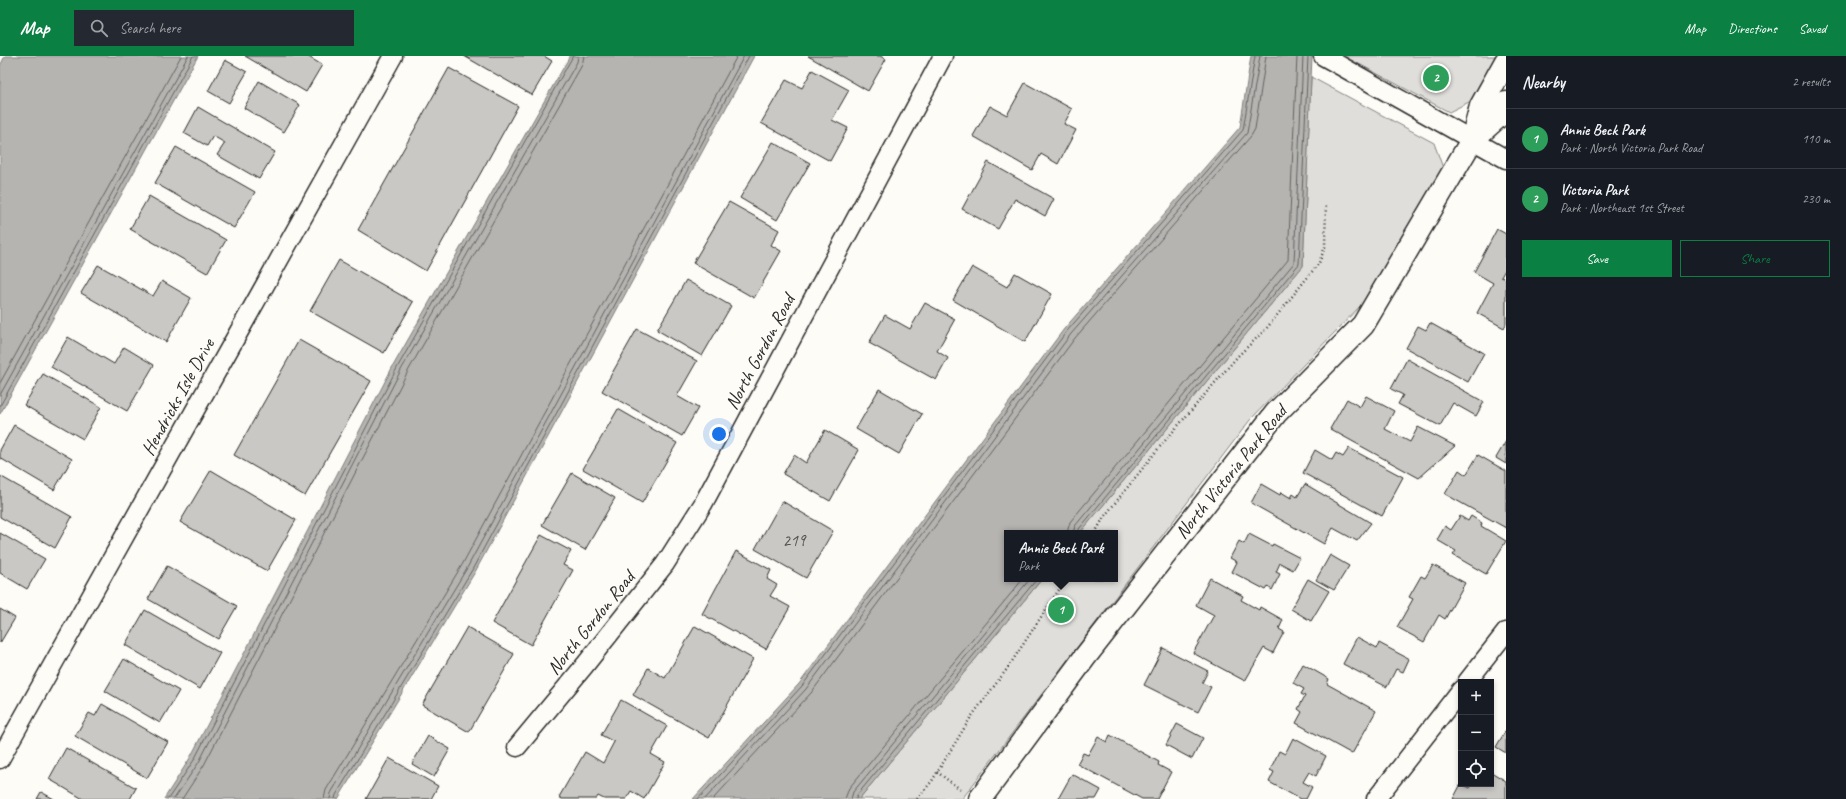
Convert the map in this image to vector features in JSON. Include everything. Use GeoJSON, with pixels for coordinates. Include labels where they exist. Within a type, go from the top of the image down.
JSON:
{"type":"FeatureCollection","features":[{"type":"Feature","properties":{"kind":"street","name":"Hendricks Isle Drive"},"geometry":{"type":"LineString","coordinates":[[0,759],[392,56]]}},
{"type":"Feature","properties":{"kind":"street","name":"North Gordon Road"},"geometry":{"type":"LineString","coordinates":[[517,747],[585,665],[665,564],[703,504],[943,56]]}},
{"type":"Feature","properties":{"kind":"street"},"geometry":{"type":"LineString","coordinates":[[1329,59],[1506,159]]}},
{"type":"Feature","properties":{"kind":"street","name":"North Victoria Park Road"},"geometry":{"type":"LineString","coordinates":[[980,799],[1084,657],[1276,413],[1363,325],[1472,140],[1480,106],[1506,61]]}},
{"type":"Feature","properties":{"kind":"street","name":"North Victoria Park Road"},"geometry":{"type":"LineString","coordinates":[[1472,140],[1499,116],[1506,103]]}},
{"type":"Feature","properties":{"kind":"street"},"geometry":{"type":"LineString","coordinates":[[1469,679],[1506,632]]}},
{"type":"Feature","properties":{"kind":"street"},"geometry":{"type":"LineString","coordinates":[[1376,799],[1458,694]]}},
{"type":"Feature","properties":{"kind":"path"},"geometry":{"type":"LineString","coordinates":[[1097,530],[1104,517],[1158,449],[1234,362],[1266,329],[1319,263],[1325,246],[1326,204]]}},
{"type":"Feature","properties":{"kind":"path"},"geometry":{"type":"LineString","coordinates":[[918,799],[937,772],[971,717],[1007,669],[1064,582]]}},
{"type":"Feature","properties":{"kind":"path"},"geometry":{"type":"LineString","coordinates":[[937,772],[960,789]]}},
{"type":"Feature","properties":{"kind":"shaded area"},"geometry":{"type":"Polygon","coordinates":[[[1344,56],[1499,56],[1473,100],[1449,112],[1344,56]]]}},
{"type":"Feature","properties":{"kind":"shaded area"},"geometry":{"type":"Polygon","coordinates":[[[1311,77],[1434,143],[1443,168],[1366,300],[1250,420],[962,799],[859,799],[1040,582],[1118,582],[1118,530],[1083,530],[1303,266],[1311,77]]]}},
{"type":"Feature","properties":{"kind":"water"},"geometry":{"type":"Polygon","coordinates":[[[5,56],[198,56],[0,414],[0,66],[5,56]]]}},
{"type":"Feature","properties":{"kind":"water"},"geometry":{"type":"Polygon","coordinates":[[[570,56],[754,56],[475,572],[338,799],[164,799],[190,758],[393,366],[570,56]]]}},
{"type":"Feature","properties":{"kind":"water"},"geometry":{"type":"Polygon","coordinates":[[[1251,56],[1312,56],[1303,266],[1083,530],[1004,530],[1004,582],[1040,582],[859,799],[693,799],[799,684],[1064,329],[1240,127],[1251,56]]]}},
{"type":"Feature","properties":{"kind":"building"},"geometry":{"type":"Polygon","coordinates":[[[245,56],[307,56],[322,65],[306,92],[245,56]]]}},
{"type":"Feature","properties":{"kind":"building"},"geometry":{"type":"Polygon","coordinates":[[[464,56],[544,56],[552,61],[532,95],[464,56]]]}},
{"type":"Feature","properties":{"kind":"building"},"geometry":{"type":"Polygon","coordinates":[[[808,56],[880,56],[886,59],[868,91],[808,56]]]}},
{"type":"Feature","properties":{"kind":"building"},"geometry":{"type":"Polygon","coordinates":[[[225,60],[247,72],[229,103],[208,91],[225,60]]]}},
{"type":"Feature","properties":{"kind":"building"},"geometry":{"type":"Polygon","coordinates":[[[449,68],[518,106],[426,271],[358,230],[449,68]]]}},
{"type":"Feature","properties":{"kind":"building"},"geometry":{"type":"Polygon","coordinates":[[[812,70],[849,90],[832,120],[848,128],[830,161],[761,123],[786,80],[802,88],[812,70]]]}},
{"type":"Feature","properties":{"kind":"building"},"geometry":{"type":"Polygon","coordinates":[[[259,81],[300,105],[284,132],[244,108],[259,81]]]}},
{"type":"Feature","properties":{"kind":"building"},"geometry":{"type":"Polygon","coordinates":[[[1025,83],[1072,109],[1064,124],[1076,130],[1058,164],[1041,154],[1032,170],[973,136],[990,106],[1007,115],[1025,83]]]}},
{"type":"Feature","properties":{"kind":"building"},"geometry":{"type":"Polygon","coordinates":[[[198,107],[275,152],[259,179],[217,155],[225,143],[213,136],[207,146],[184,133],[198,107]]]}},
{"type":"Feature","properties":{"kind":"building"},"geometry":{"type":"Polygon","coordinates":[[[773,142],[810,163],[777,220],[740,198],[773,142]]]}},
{"type":"Feature","properties":{"kind":"building"},"geometry":{"type":"Polygon","coordinates":[[[176,147],[255,192],[234,228],[155,183],[176,147]]]}},
{"type":"Feature","properties":{"kind":"building"},"geometry":{"type":"Polygon","coordinates":[[[988,162],[1054,199],[1045,216],[1015,199],[998,229],[962,209],[988,162]]]}},
{"type":"Feature","properties":{"kind":"building"},"geometry":{"type":"Polygon","coordinates":[[[149,196],[226,240],[207,273],[130,229],[149,196]]]}},
{"type":"Feature","properties":{"kind":"building"},"geometry":{"type":"Polygon","coordinates":[[[729,202],[779,230],[771,245],[781,251],[754,298],[693,263],[729,202]]]}},
{"type":"Feature","properties":{"kind":"building"},"geometry":{"type":"Polygon","coordinates":[[[1497,229],[1506,234],[1506,268],[1501,277],[1506,279],[1506,324],[1504,328],[1477,313],[1493,283],[1474,272],[1497,229]]]}},
{"type":"Feature","properties":{"kind":"building"},"geometry":{"type":"Polygon","coordinates":[[[339,260],[413,302],[384,353],[310,311],[339,260]]]}},
{"type":"Feature","properties":{"kind":"building"},"geometry":{"type":"Polygon","coordinates":[[[98,265],[153,296],[162,281],[191,298],[166,342],[81,293],[98,265]]]}},
{"type":"Feature","properties":{"kind":"building"},"geometry":{"type":"Polygon","coordinates":[[[972,267],[1007,287],[1015,273],[1052,294],[1025,342],[953,300],[972,267]]]}},
{"type":"Feature","properties":{"kind":"building"},"geometry":{"type":"Polygon","coordinates":[[[686,280],[731,306],[702,356],[657,330],[686,280]]]}},
{"type":"Feature","properties":{"kind":"building"},"geometry":{"type":"Polygon","coordinates":[[[925,303],[955,319],[937,351],[948,358],[936,380],[869,343],[885,315],[910,329],[925,303]]]}},
{"type":"Feature","properties":{"kind":"building"},"geometry":{"type":"Polygon","coordinates":[[[1430,323],[1484,353],[1468,382],[1406,348],[1418,326],[1426,330],[1430,323]]]}},
{"type":"Feature","properties":{"kind":"building"},"geometry":{"type":"Polygon","coordinates":[[[637,329],[697,361],[677,396],[698,408],[682,436],[602,391],[637,329]]]}},
{"type":"Feature","properties":{"kind":"building"},"geometry":{"type":"Polygon","coordinates":[[[68,337],[114,364],[124,347],[154,365],[127,411],[51,367],[68,337]]]}},
{"type":"Feature","properties":{"kind":"building"},"geometry":{"type":"Polygon","coordinates":[[[299,340],[371,381],[305,496],[234,455],[299,340]]]}},
{"type":"Feature","properties":{"kind":"building"},"geometry":{"type":"Polygon","coordinates":[[[1407,359],[1484,402],[1476,416],[1453,403],[1440,426],[1398,404],[1403,395],[1391,389],[1407,359]]]}},
{"type":"Feature","properties":{"kind":"building"},"geometry":{"type":"Polygon","coordinates":[[[43,374],[101,407],[83,439],[24,405],[43,374]]]}},
{"type":"Feature","properties":{"kind":"building"},"geometry":{"type":"Polygon","coordinates":[[[879,389],[922,414],[899,454],[856,429],[879,389]]]}},
{"type":"Feature","properties":{"kind":"building"},"geometry":{"type":"Polygon","coordinates":[[[1366,396],[1394,411],[1385,429],[1410,442],[1418,427],[1455,446],[1419,478],[1330,429],[1347,399],[1360,407],[1366,396]]]}},
{"type":"Feature","properties":{"kind":"building"},"geometry":{"type":"Polygon","coordinates":[[[618,409],[677,443],[642,503],[583,469],[618,409]]]}},
{"type":"Feature","properties":{"kind":"building"},"geometry":{"type":"Polygon","coordinates":[[[14,425],[72,459],[54,490],[0,458],[0,450],[14,425]]]}},
{"type":"Feature","properties":{"kind":"building"},"geometry":{"type":"Polygon","coordinates":[[[825,430],[859,450],[830,501],[783,474],[794,455],[806,463],[825,430]]]}},
{"type":"Feature","properties":{"kind":"building"},"geometry":{"type":"Polygon","coordinates":[[[1506,441],[1506,464],[1496,458],[1506,441]]]}},
{"type":"Feature","properties":{"kind":"building"},"geometry":{"type":"Polygon","coordinates":[[[1349,448],[1403,477],[1382,516],[1303,473],[1315,450],[1332,460],[1336,453],[1343,457],[1349,448]]]}},
{"type":"Feature","properties":{"kind":"building"},"geometry":{"type":"Polygon","coordinates":[[[1478,455],[1506,471],[1506,528],[1445,494],[1459,470],[1466,475],[1478,455]]]}},
{"type":"Feature","properties":{"kind":"building"},"geometry":{"type":"Polygon","coordinates":[[[211,470],[296,520],[267,571],[180,522],[211,470]]]}},
{"type":"Feature","properties":{"kind":"building"},"geometry":{"type":"Polygon","coordinates":[[[572,473],[615,498],[585,550],[542,525],[572,473]]]}},
{"type":"Feature","properties":{"kind":"building"},"geometry":{"type":"Polygon","coordinates":[[[0,476],[72,517],[55,548],[0,517],[0,476]]]}},
{"type":"Feature","properties":{"kind":"building"},"geometry":{"type":"Polygon","coordinates":[[[1261,484],[1280,495],[1281,492],[1291,498],[1293,494],[1297,497],[1305,484],[1371,523],[1357,541],[1333,528],[1324,544],[1251,503],[1261,484]]]}},
{"type":"Feature","properties":{"kind":"building"},"geometry":{"type":"Polygon","coordinates":[[[782,501],[833,531],[806,578],[755,549],[782,501]]]}},
{"type":"Feature","properties":{"kind":"building"},"geometry":{"type":"Polygon","coordinates":[[[1460,516],[1468,521],[1471,516],[1482,523],[1481,526],[1506,541],[1486,574],[1453,555],[1456,551],[1437,540],[1445,526],[1451,530],[1460,516]]]}},
{"type":"Feature","properties":{"kind":"building"},"geometry":{"type":"Polygon","coordinates":[[[0,533],[45,559],[27,589],[0,573],[0,533]]]}},
{"type":"Feature","properties":{"kind":"building"},"geometry":{"type":"Polygon","coordinates":[[[1249,534],[1300,558],[1293,570],[1280,563],[1276,572],[1280,574],[1272,590],[1268,587],[1266,590],[1232,572],[1237,562],[1230,558],[1239,541],[1244,544],[1249,534]]]}},
{"type":"Feature","properties":{"kind":"building"},"geometry":{"type":"Polygon","coordinates":[[[541,535],[571,551],[563,565],[573,570],[531,645],[492,623],[541,535]]]}},
{"type":"Feature","properties":{"kind":"building"},"geometry":{"type":"Polygon","coordinates":[[[736,551],[771,570],[767,579],[777,585],[770,596],[790,607],[766,649],[702,614],[736,551]]]}},
{"type":"Feature","properties":{"kind":"building"},"geometry":{"type":"Polygon","coordinates":[[[1330,555],[1349,566],[1334,590],[1316,580],[1330,555]]]}},
{"type":"Feature","properties":{"kind":"building"},"geometry":{"type":"Polygon","coordinates":[[[1433,565],[1465,583],[1445,619],[1439,615],[1424,642],[1397,627],[1413,599],[1409,597],[1421,576],[1425,578],[1433,565]]]}},
{"type":"Feature","properties":{"kind":"building"},"geometry":{"type":"Polygon","coordinates":[[[167,566],[237,606],[218,639],[148,599],[167,566]]]}},
{"type":"Feature","properties":{"kind":"building"},"geometry":{"type":"Polygon","coordinates":[[[1210,578],[1243,596],[1241,600],[1259,610],[1260,607],[1283,620],[1279,629],[1284,632],[1273,653],[1264,648],[1245,681],[1193,653],[1214,615],[1196,605],[1210,578]]]}},
{"type":"Feature","properties":{"kind":"building"},"geometry":{"type":"Polygon","coordinates":[[[1308,579],[1329,591],[1311,621],[1291,609],[1308,579]]]}},
{"type":"Feature","properties":{"kind":"building"},"geometry":{"type":"Polygon","coordinates":[[[0,609],[15,618],[0,643],[0,609]]]}},
{"type":"Feature","properties":{"kind":"building"},"geometry":{"type":"Polygon","coordinates":[[[145,610],[220,653],[200,689],[125,645],[145,610]]]}},
{"type":"Feature","properties":{"kind":"building"},"geometry":{"type":"Polygon","coordinates":[[[695,626],[753,659],[709,738],[633,695],[648,668],[665,678],[695,626]]]}},
{"type":"Feature","properties":{"kind":"building"},"geometry":{"type":"Polygon","coordinates":[[[467,627],[514,654],[469,732],[422,705],[467,627]]]}},
{"type":"Feature","properties":{"kind":"building"},"geometry":{"type":"Polygon","coordinates":[[[1357,637],[1377,648],[1379,643],[1409,659],[1403,672],[1396,669],[1387,687],[1343,664],[1357,637]]]}},
{"type":"Feature","properties":{"kind":"building"},"geometry":{"type":"Polygon","coordinates":[[[1163,648],[1208,671],[1202,683],[1211,687],[1198,712],[1144,685],[1163,648]]]}},
{"type":"Feature","properties":{"kind":"building"},"geometry":{"type":"Polygon","coordinates":[[[124,659],[179,691],[160,723],[105,691],[124,659]]]}},
{"type":"Feature","properties":{"kind":"building"},"geometry":{"type":"Polygon","coordinates":[[[1303,664],[1329,679],[1327,684],[1376,711],[1352,754],[1296,723],[1302,712],[1298,709],[1305,696],[1301,694],[1304,689],[1293,683],[1303,664]]]}},
{"type":"Feature","properties":{"kind":"building"},"geometry":{"type":"Polygon","coordinates":[[[621,700],[667,726],[651,754],[665,762],[644,799],[631,791],[626,799],[604,799],[598,796],[596,799],[562,799],[559,797],[585,752],[603,763],[614,742],[601,735],[621,700]]]}},
{"type":"Feature","properties":{"kind":"building"},"geometry":{"type":"Polygon","coordinates":[[[102,704],[168,742],[147,778],[75,736],[89,713],[95,716],[102,704]]]}},
{"type":"Feature","properties":{"kind":"building"},"geometry":{"type":"Polygon","coordinates":[[[1177,724],[1203,738],[1192,759],[1166,745],[1177,724]]]}},
{"type":"Feature","properties":{"kind":"building"},"geometry":{"type":"Polygon","coordinates":[[[1506,730],[1506,753],[1496,747],[1506,730]]]}},
{"type":"Feature","properties":{"kind":"building"},"geometry":{"type":"Polygon","coordinates":[[[1110,735],[1159,762],[1158,765],[1171,772],[1157,799],[1142,799],[1077,764],[1083,753],[1088,755],[1098,737],[1107,742],[1110,735]]]}},
{"type":"Feature","properties":{"kind":"building"},"geometry":{"type":"Polygon","coordinates":[[[428,736],[450,749],[434,777],[412,764],[428,736]]]}},
{"type":"Feature","properties":{"kind":"building"},"geometry":{"type":"Polygon","coordinates":[[[1293,738],[1326,756],[1316,776],[1309,772],[1303,782],[1312,787],[1306,799],[1300,799],[1269,782],[1274,772],[1270,770],[1279,751],[1285,754],[1293,738]]]}},
{"type":"Feature","properties":{"kind":"building"},"geometry":{"type":"Polygon","coordinates":[[[66,748],[136,788],[130,799],[83,799],[49,779],[66,748]]]}},
{"type":"Feature","properties":{"kind":"building"},"geometry":{"type":"Polygon","coordinates":[[[389,758],[438,786],[431,799],[366,799],[389,758]]]}},
{"type":"Feature","properties":{"kind":"building"},"geometry":{"type":"Polygon","coordinates":[[[1072,774],[1101,790],[1096,799],[1058,799],[1072,774]]]}},
{"type":"Feature","properties":{"kind":"building"},"geometry":{"type":"Polygon","coordinates":[[[1494,774],[1506,781],[1506,799],[1453,799],[1459,787],[1494,787],[1494,774]]]}},
{"type":"Feature","properties":{"kind":"building"},"geometry":{"type":"Polygon","coordinates":[[[41,792],[54,799],[37,799],[41,792]]]}},
{"type":"Feature","properties":{"kind":"place","name":"Victoria Park"},"geometry":{"type":"Point","coordinates":[1436,78]}},
{"type":"Feature","properties":{"kind":"place","name":"Annie Beck Park"},"geometry":{"type":"Point","coordinates":[1061,610]}}]}
